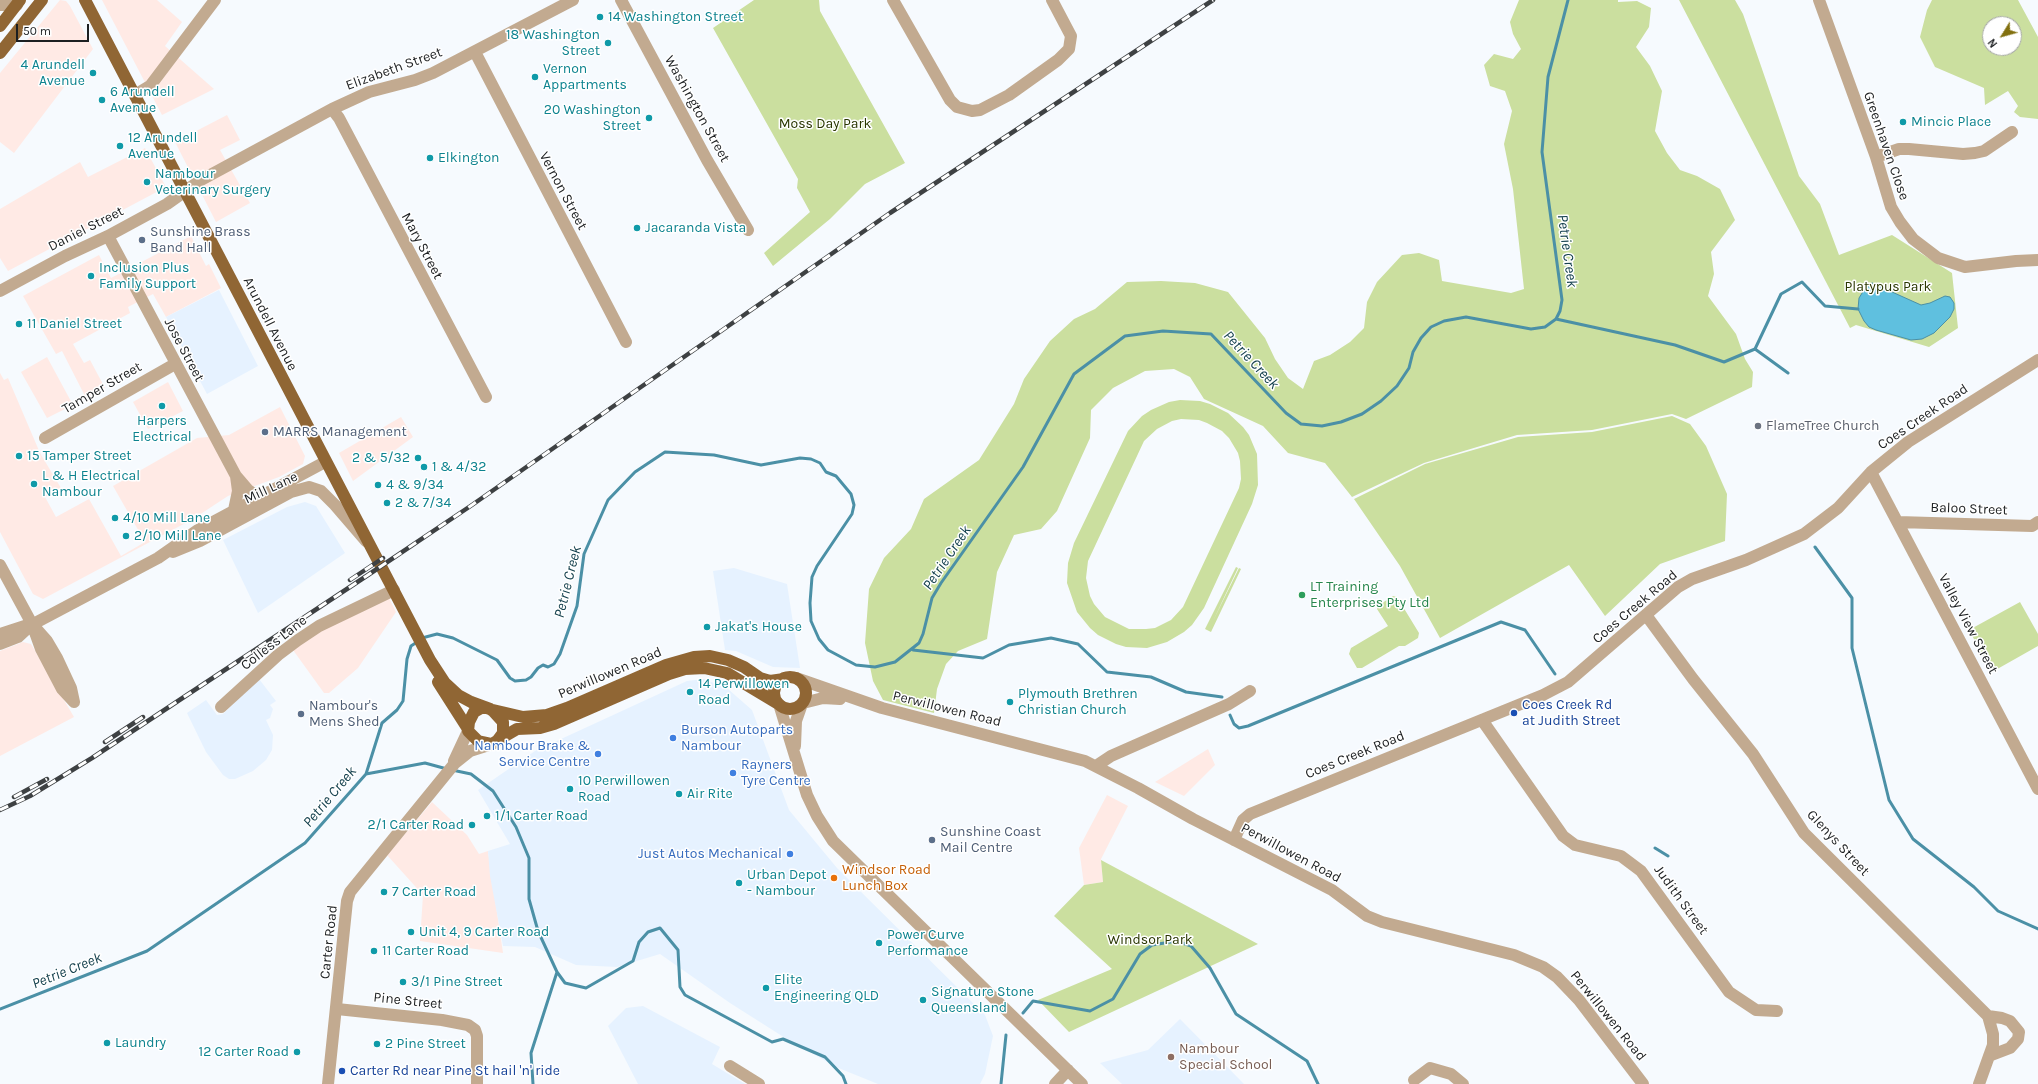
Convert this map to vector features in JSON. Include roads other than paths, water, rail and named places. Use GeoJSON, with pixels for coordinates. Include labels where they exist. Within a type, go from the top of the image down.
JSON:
{"type":"FeatureCollection","features":[{"type":"Feature","properties":{"kind":"main road"},"geometry":{"type":"LineString","coordinates":[[0,53],[42,0]]}},
{"type":"Feature","properties":{"kind":"main road","name":"Arundell Avenue"},"geometry":{"type":"LineString","coordinates":[[85,0],[325,462],[372,547],[433,666],[441,688],[468,730]]}},
{"type":"Feature","properties":{"kind":"main road"},"geometry":{"type":"LineString","coordinates":[[0,26],[19,2]]}},
{"type":"Feature","properties":{"kind":"main road","name":"Perwillowen Road"},"geometry":{"type":"LineString","coordinates":[[488,709],[527,717],[547,715],[567,708],[666,665],[694,657],[718,657],[739,664],[764,679],[773,681],[790,679]]}},
{"type":"Feature","properties":{"kind":"main road","name":"Arundell Avenue"},"geometry":{"type":"LineString","coordinates":[[433,666],[445,683],[458,695],[488,709]]}},
{"type":"Feature","properties":{"kind":"main road","name":"Perwillowen Road"},"geometry":{"type":"LineString","coordinates":[[495,743],[517,729],[540,728],[554,724],[669,674],[684,669],[704,668],[728,673],[778,704]]}},
{"type":"Feature","properties":{"kind":"main road"},"geometry":{"type":"LineString","coordinates":[[790,679],[802,683],[806,689],[806,697],[803,704],[798,708],[790,709],[778,704],[775,697],[776,688],[790,679]]}},
{"type":"Feature","properties":{"kind":"main road"},"geometry":{"type":"LineString","coordinates":[[481,708],[488,709],[498,715],[504,726],[503,733],[495,743],[478,741],[468,730],[469,722],[474,712],[481,708]]}},
{"type":"Feature","properties":{"kind":"street"},"geometry":{"type":"LineString","coordinates":[[135,95],[150,86],[215,0]]}},
{"type":"Feature","properties":{"kind":"street","name":"Elizabeth Street"},"geometry":{"type":"LineString","coordinates":[[184,191],[200,180],[332,109],[369,92],[427,76],[573,0]]}},
{"type":"Feature","properties":{"kind":"street","name":"Washington Street"},"geometry":{"type":"LineString","coordinates":[[621,0],[707,160],[748,230]]}},
{"type":"Feature","properties":{"kind":"street"},"geometry":{"type":"LineString","coordinates":[[893,0],[950,100],[957,107],[972,111],[980,110],[1009,95],[1058,60],[1069,49],[1071,36],[1052,0]]}},
{"type":"Feature","properties":{"kind":"street","name":"Greenhaven Close"},"geometry":{"type":"LineString","coordinates":[[1818,0],[1876,157],[1894,214],[1913,239],[1930,253],[1947,262],[1965,267],[2038,260]]}},
{"type":"Feature","properties":{"kind":"street"},"geometry":{"type":"LineString","coordinates":[[0,5],[19,2]]}},
{"type":"Feature","properties":{"kind":"street","name":"Vernon Street"},"geometry":{"type":"LineString","coordinates":[[475,52],[626,342]]}},
{"type":"Feature","properties":{"kind":"street","name":"Mary Street"},"geometry":{"type":"LineString","coordinates":[[332,109],[339,118],[486,397]]}},
{"type":"Feature","properties":{"kind":"street"},"geometry":{"type":"LineString","coordinates":[[1876,157],[1899,149],[1963,154],[1975,153],[1984,151],[2012,132]]}},
{"type":"Feature","properties":{"kind":"street","name":"Daniel Street"},"geometry":{"type":"LineString","coordinates":[[0,291],[167,204],[184,191]]}},
{"type":"Feature","properties":{"kind":"street","name":"Jose Street"},"geometry":{"type":"LineString","coordinates":[[108,236],[236,476],[248,490],[259,497]]}},
{"type":"Feature","properties":{"kind":"street","name":"Coes Creek Road"},"geometry":{"type":"LineString","coordinates":[[1234,840],[1243,820],[1250,814],[1550,692],[1568,682],[1672,592],[1692,579],[1759,555],[1804,534],[1838,508],[1871,472],[1918,435],[2038,360]]}},
{"type":"Feature","properties":{"kind":"street","name":"Tamper Street"},"geometry":{"type":"LineString","coordinates":[[45,438],[175,364]]}},
{"type":"Feature","properties":{"kind":"street","name":"Mill Lane"},"geometry":{"type":"LineString","coordinates":[[0,634],[32,624],[166,553],[183,540],[234,510],[325,462]]}},
{"type":"Feature","properties":{"kind":"street","name":"Valley View Street"},"geometry":{"type":"LineString","coordinates":[[1871,472],[2038,789]]}},
{"type":"Feature","properties":{"kind":"street","name":"Jose Street"},"geometry":{"type":"LineString","coordinates":[[234,510],[238,490],[236,476]]}},
{"type":"Feature","properties":{"kind":"street","name":"Mill Lane"},"geometry":{"type":"LineString","coordinates":[[166,553],[192,545],[291,492],[309,487],[321,491],[335,505],[359,535],[372,547]]}},
{"type":"Feature","properties":{"kind":"street","name":"Baloo Street"},"geometry":{"type":"LineString","coordinates":[[1898,522],[2032,526],[2038,522]]}},
{"type":"Feature","properties":{"kind":"street"},"geometry":{"type":"LineString","coordinates":[[0,565],[32,624],[47,641],[57,658],[71,688],[76,706]]}},
{"type":"Feature","properties":{"kind":"street","name":"Colless Lane"},"geometry":{"type":"LineString","coordinates":[[221,707],[298,640],[319,626],[394,590]]}},
{"type":"Feature","properties":{"kind":"street","name":"Glenys Street"},"geometry":{"type":"LineString","coordinates":[[1646,615],[1692,679],[1752,754],[1804,833],[1988,1016]]}},
{"type":"Feature","properties":{"kind":"street","name":"Mill Lane"},"geometry":{"type":"LineString","coordinates":[[0,644],[18,637],[32,624]]}},
{"type":"Feature","properties":{"kind":"street","name":"Perwillowen Road"},"geometry":{"type":"LineString","coordinates":[[790,679],[882,708]]}},
{"type":"Feature","properties":{"kind":"street"},"geometry":{"type":"LineString","coordinates":[[1096,766],[1111,756],[1229,704],[1250,691]]}},
{"type":"Feature","properties":{"kind":"street","name":"Perwillowen Road"},"geometry":{"type":"LineString","coordinates":[[803,704],[828,697],[882,708],[1066,754],[1096,766],[1234,840],[1332,890],[1367,916],[1382,922],[1514,955],[1543,967],[1557,977],[1579,1000],[1642,1084]]}},
{"type":"Feature","properties":{"kind":"street"},"geometry":{"type":"LineString","coordinates":[[778,704],[784,717],[800,778],[816,816],[834,841],[1082,1084]]}},
{"type":"Feature","properties":{"kind":"street"},"geometry":{"type":"LineString","coordinates":[[795,761],[796,726],[803,704]]}},
{"type":"Feature","properties":{"kind":"street","name":"Judith Street"},"geometry":{"type":"LineString","coordinates":[[1482,720],[1563,836],[1575,845],[1621,856],[1642,871],[1729,992],[1756,1010],[1777,1011]]}},
{"type":"Feature","properties":{"kind":"street","name":"Carter Road"},"geometry":{"type":"LineString","coordinates":[[328,1084],[347,902],[350,892],[455,761],[468,730]]}},
{"type":"Feature","properties":{"kind":"street","name":"Carter Road"},"geometry":{"type":"LineString","coordinates":[[455,761],[470,751],[495,743]]}},
{"type":"Feature","properties":{"kind":"street","name":"Pine Street"},"geometry":{"type":"LineString","coordinates":[[337,1009],[459,1022],[468,1025],[475,1030],[477,1036],[477,1084]]}},
{"type":"Feature","properties":{"kind":"street"},"geometry":{"type":"LineString","coordinates":[[1979,1084],[1993,1045],[1993,1034],[1988,1016],[2010,1021],[2019,1032],[2018,1039],[2010,1048],[1990,1056]]}},
{"type":"Feature","properties":{"kind":"street"},"geometry":{"type":"LineString","coordinates":[[730,1066],[759,1084]]}},
{"type":"Feature","properties":{"kind":"street"},"geometry":{"type":"LineString","coordinates":[[1414,1080],[1430,1068],[1451,1074],[1463,1084]]}},
{"type":"Feature","properties":{"kind":"street"},"geometry":{"type":"LineString","coordinates":[[1055,1084],[1068,1070]]}},
{"type":"Feature","properties":{"kind":"water"},"geometry":{"type":"Polygon","coordinates":[[[1872,283],[1921,305],[1930,303],[1945,296],[1950,297],[1954,303],[1954,309],[1950,317],[1934,333],[1922,339],[1911,340],[1876,330],[1869,327],[1858,309],[1859,298],[1864,290],[1872,283]]]}},
{"type":"Feature","properties":{"kind":"waterway","name":"Petrie Creek"},"geometry":{"type":"LineString","coordinates":[[422,638],[437,634],[453,638],[497,660],[510,678],[515,681],[526,680],[543,665],[548,667],[554,664],[560,654],[577,606],[584,554],[608,500],[635,472],[665,452],[714,455],[761,465],[800,458],[811,459],[820,463],[826,472],[836,476],[851,494],[854,505],[852,514],[817,566],[812,577],[810,603],[811,621],[819,639],[828,650],[856,665],[875,667],[895,662],[919,643],[923,634],[932,598],[1023,467],[1074,374],[1125,336],[1163,331],[1211,334],[1286,413],[1301,424],[1322,426],[1341,422],[1362,414],[1381,401],[1397,386],[1409,368],[1413,352],[1421,338],[1431,327],[1444,321],[1466,317],[1531,329],[1545,327],[1556,319],[1560,311],[1562,300],[1542,152],[1548,77],[1568,0]]}},
{"type":"Feature","properties":{"kind":"waterway"},"geometry":{"type":"LineString","coordinates":[[1556,319],[1675,345],[1724,362],[1755,349],[1781,294],[1802,282],[1825,306],[1858,309]]}},
{"type":"Feature","properties":{"kind":"waterway"},"geometry":{"type":"LineString","coordinates":[[1755,349],[1788,373]]}},
{"type":"Feature","properties":{"kind":"waterway"},"geometry":{"type":"LineString","coordinates":[[1815,547],[1852,598],[1852,648],[1889,800],[1913,839],[1974,887],[1998,911],[2038,929]]}},
{"type":"Feature","properties":{"kind":"waterway"},"geometry":{"type":"LineString","coordinates":[[1230,715],[1234,724],[1239,728],[1248,726],[1501,622],[1525,630],[1555,674]]}},
{"type":"Feature","properties":{"kind":"waterway"},"geometry":{"type":"LineString","coordinates":[[913,650],[983,658],[1009,645],[1051,638],[1078,644],[1107,672],[1151,677],[1186,692],[1222,697]]}},
{"type":"Feature","properties":{"kind":"waterway","name":"Petrie Creek"},"geometry":{"type":"LineString","coordinates":[[0,1009],[147,951],[305,843],[366,774],[382,723],[397,710],[403,701],[407,659],[411,646],[417,642]]}},
{"type":"Feature","properties":{"kind":"waterway"},"geometry":{"type":"LineString","coordinates":[[1568,703],[1570,707]]}},
{"type":"Feature","properties":{"kind":"waterway"},"geometry":{"type":"LineString","coordinates":[[366,774],[425,763],[447,769]]}},
{"type":"Feature","properties":{"kind":"waterway"},"geometry":{"type":"LineString","coordinates":[[452,770],[471,774],[493,791],[516,827],[529,858],[529,899],[538,931],[557,972],[531,1053],[533,1084]]}},
{"type":"Feature","properties":{"kind":"waterway"},"geometry":{"type":"LineString","coordinates":[[1655,848],[1668,856]]}},
{"type":"Feature","properties":{"kind":"waterway"},"geometry":{"type":"LineString","coordinates":[[557,972],[565,983],[586,988],[633,961],[639,942],[648,932],[660,928],[678,950],[680,987],[685,995],[772,1042],[783,1039],[825,1057],[843,1076],[846,1084]]}},
{"type":"Feature","properties":{"kind":"waterway"},"geometry":{"type":"LineString","coordinates":[[1023,1013],[1033,1001],[1090,1011],[1113,999],[1140,954],[1152,945],[1177,941],[1191,946],[1210,968],[1236,1014],[1307,1061],[1318,1084]]}},
{"type":"Feature","properties":{"kind":"waterway"},"geometry":{"type":"LineString","coordinates":[[1001,1084],[1006,1035]]}},
{"type":"Feature","properties":{"kind":"railway"},"geometry":{"type":"LineString","coordinates":[[0,810],[30,796],[92,758],[368,575],[472,505],[890,213],[1213,0]]}},
{"type":"Feature","properties":{"kind":"railway"},"geometry":{"type":"LineString","coordinates":[[350,580],[383,558]]}},
{"type":"Feature","properties":{"kind":"railway"},"geometry":{"type":"LineString","coordinates":[[105,742],[143,717]]}},
{"type":"Feature","properties":{"kind":"railway"},"geometry":{"type":"LineString","coordinates":[[14,797],[47,779]]}},
{"type":"Feature","properties":{"kind":"place","name":"14 Washington Street"},"geometry":{"type":"Point","coordinates":[600,17]}},
{"type":"Feature","properties":{"kind":"place","name":"18 Washington Street"},"geometry":{"type":"Point","coordinates":[608,43]}},
{"type":"Feature","properties":{"kind":"place","name":"4 Arundell Avenue"},"geometry":{"type":"Point","coordinates":[93,73]}},
{"type":"Feature","properties":{"kind":"place","name":"Vernon Appartments"},"geometry":{"type":"Point","coordinates":[535,77]}},
{"type":"Feature","properties":{"kind":"place","name":"6 Arundell Avenue"},"geometry":{"type":"Point","coordinates":[102,100]}},
{"type":"Feature","properties":{"kind":"place","name":"20 Washington Street"},"geometry":{"type":"Point","coordinates":[649,118]}},
{"type":"Feature","properties":{"kind":"place","name":"Mincic Place"},"geometry":{"type":"Point","coordinates":[1903,122]}},
{"type":"Feature","properties":{"kind":"place","name":"12 Arundell Avenue"},"geometry":{"type":"Point","coordinates":[120,146]}},
{"type":"Feature","properties":{"kind":"place","name":"Elkington"},"geometry":{"type":"Point","coordinates":[430,158]}},
{"type":"Feature","properties":{"kind":"place","name":"Nambour Veterinary Surgery"},"geometry":{"type":"Point","coordinates":[147,182]}},
{"type":"Feature","properties":{"kind":"place","name":"Jacaranda Vista"},"geometry":{"type":"Point","coordinates":[637,228]}},
{"type":"Feature","properties":{"kind":"place","name":"Sunshine Brass Band Hall"},"geometry":{"type":"Point","coordinates":[142,240]}},
{"type":"Feature","properties":{"kind":"place","name":"Inclusion Plus Family Support"},"geometry":{"type":"Point","coordinates":[91,276]}},
{"type":"Feature","properties":{"kind":"place","name":"11 Daniel Street"},"geometry":{"type":"Point","coordinates":[19,324]}},
{"type":"Feature","properties":{"kind":"place","name":"Harpers Electrical"},"geometry":{"type":"Point","coordinates":[162,406]}},
{"type":"Feature","properties":{"kind":"place","name":"FlameTree Church"},"geometry":{"type":"Point","coordinates":[1758,426]}},
{"type":"Feature","properties":{"kind":"place","name":"MARRS Management"},"geometry":{"type":"Point","coordinates":[265,432]}},
{"type":"Feature","properties":{"kind":"place","name":"15 Tamper Street"},"geometry":{"type":"Point","coordinates":[19,456]}},
{"type":"Feature","properties":{"kind":"place","name":"2 & 5/32"},"geometry":{"type":"Point","coordinates":[418,458]}},
{"type":"Feature","properties":{"kind":"place","name":"1 & 4/32"},"geometry":{"type":"Point","coordinates":[424,467]}},
{"type":"Feature","properties":{"kind":"place","name":"L & H Electrical Nambour"},"geometry":{"type":"Point","coordinates":[34,484]}},
{"type":"Feature","properties":{"kind":"place","name":"4 & 9/34"},"geometry":{"type":"Point","coordinates":[378,485]}},
{"type":"Feature","properties":{"kind":"place","name":"2 & 7/34"},"geometry":{"type":"Point","coordinates":[387,503]}},
{"type":"Feature","properties":{"kind":"place","name":"4/10 Mill Lane"},"geometry":{"type":"Point","coordinates":[115,518]}},
{"type":"Feature","properties":{"kind":"place","name":"2/10 Mill Lane"},"geometry":{"type":"Point","coordinates":[126,536]}},
{"type":"Feature","properties":{"kind":"place","name":"LT Training Enterprises Pty Ltd"},"geometry":{"type":"Point","coordinates":[1302,595]}},
{"type":"Feature","properties":{"kind":"place","name":"Jakat's House"},"geometry":{"type":"Point","coordinates":[707,627]}},
{"type":"Feature","properties":{"kind":"place","name":"14 Perwillowen Road"},"geometry":{"type":"Point","coordinates":[690,692]}},
{"type":"Feature","properties":{"kind":"place","name":"Plymouth Brethren Christian Church"},"geometry":{"type":"Point","coordinates":[1010,702]}},
{"type":"Feature","properties":{"kind":"place","name":"Coes Creek Rd at Judith Street"},"geometry":{"type":"Point","coordinates":[1514,713]}},
{"type":"Feature","properties":{"kind":"place","name":"Nambour's Mens Shed"},"geometry":{"type":"Point","coordinates":[301,714]}},
{"type":"Feature","properties":{"kind":"place","name":"Burson Autoparts Nambour"},"geometry":{"type":"Point","coordinates":[673,738]}},
{"type":"Feature","properties":{"kind":"place","name":"Nambour Brake & Service Centre"},"geometry":{"type":"Point","coordinates":[598,754]}},
{"type":"Feature","properties":{"kind":"place","name":"Rayners Tyre Centre"},"geometry":{"type":"Point","coordinates":[733,773]}},
{"type":"Feature","properties":{"kind":"place","name":"10 Perwillowen Road"},"geometry":{"type":"Point","coordinates":[570,789]}},
{"type":"Feature","properties":{"kind":"place","name":"Air Rite"},"geometry":{"type":"Point","coordinates":[679,794]}},
{"type":"Feature","properties":{"kind":"place","name":"1/1 Carter Road"},"geometry":{"type":"Point","coordinates":[487,816]}},
{"type":"Feature","properties":{"kind":"place","name":"2/1 Carter Road"},"geometry":{"type":"Point","coordinates":[472,825]}},
{"type":"Feature","properties":{"kind":"place","name":"Sunshine Coast Mail Centre"},"geometry":{"type":"Point","coordinates":[932,840]}},
{"type":"Feature","properties":{"kind":"place","name":"Just Autos Mechanical"},"geometry":{"type":"Point","coordinates":[790,854]}},
{"type":"Feature","properties":{"kind":"place","name":"Windsor Road Lunch Box"},"geometry":{"type":"Point","coordinates":[834,878]}},
{"type":"Feature","properties":{"kind":"place","name":"Urban Depot - Nambour"},"geometry":{"type":"Point","coordinates":[739,883]}},
{"type":"Feature","properties":{"kind":"place","name":"7 Carter Road"},"geometry":{"type":"Point","coordinates":[384,892]}},
{"type":"Feature","properties":{"kind":"place","name":"Unit 4, 9 Carter Road"},"geometry":{"type":"Point","coordinates":[411,932]}},
{"type":"Feature","properties":{"kind":"place","name":"Power Curve Performance"},"geometry":{"type":"Point","coordinates":[879,943]}},
{"type":"Feature","properties":{"kind":"place","name":"11 Carter Road"},"geometry":{"type":"Point","coordinates":[374,951]}},
{"type":"Feature","properties":{"kind":"place","name":"3/1 Pine Street"},"geometry":{"type":"Point","coordinates":[403,982]}},
{"type":"Feature","properties":{"kind":"place","name":"Elite Engineering QLD"},"geometry":{"type":"Point","coordinates":[766,988]}},
{"type":"Feature","properties":{"kind":"place","name":"Signature Stone Queensland"},"geometry":{"type":"Point","coordinates":[923,1000]}},
{"type":"Feature","properties":{"kind":"place","name":"Laundry"},"geometry":{"type":"Point","coordinates":[107,1043]}},
{"type":"Feature","properties":{"kind":"place","name":"2 Pine Street"},"geometry":{"type":"Point","coordinates":[377,1044]}},
{"type":"Feature","properties":{"kind":"place","name":"12 Carter Road"},"geometry":{"type":"Point","coordinates":[297,1052]}},
{"type":"Feature","properties":{"kind":"place","name":"Nambour Special School"},"geometry":{"type":"Point","coordinates":[1171,1057]}},
{"type":"Feature","properties":{"kind":"place","name":"Carter Rd near Pine St hail 'n' ride"},"geometry":{"type":"Point","coordinates":[342,1071]}},
{"type":"Feature","properties":{"kind":"park label","name":"Moss Day Park"},"geometry":{"type":"Point","coordinates":[825,124]}},
{"type":"Feature","properties":{"kind":"park label","name":"Platypus Park"},"geometry":{"type":"Point","coordinates":[1888,287]}},
{"type":"Feature","properties":{"kind":"park label","name":"Windsor Park"},"geometry":{"type":"Point","coordinates":[1150,940]}}]}
